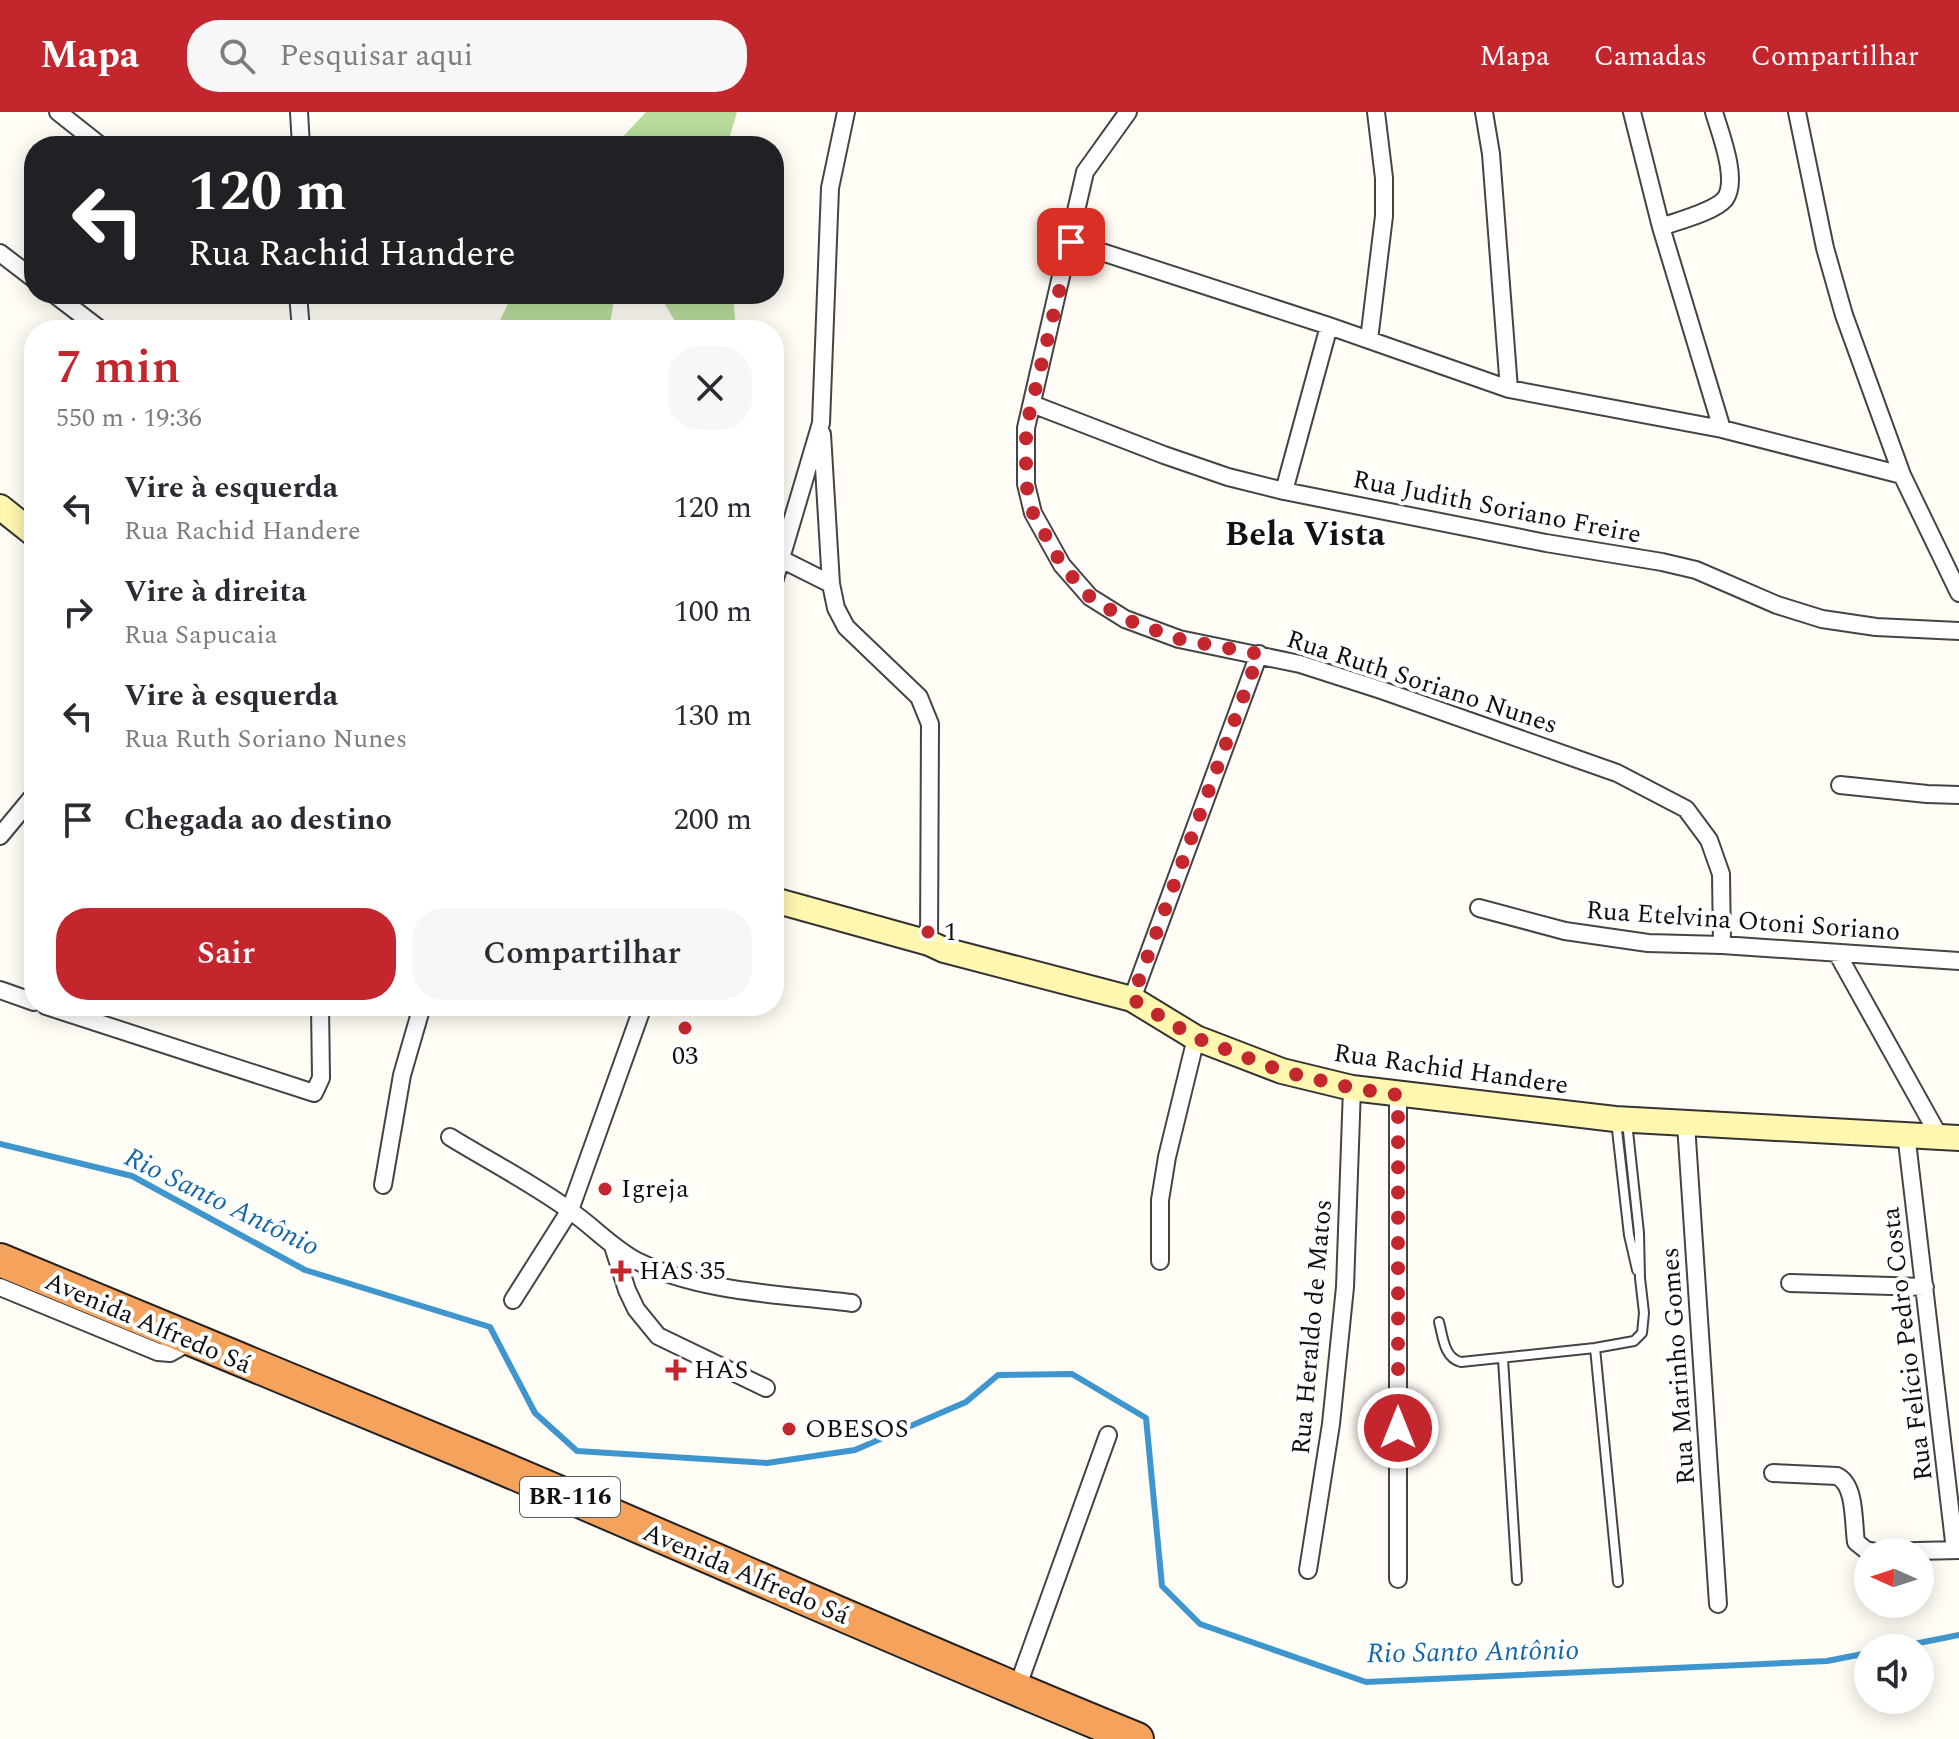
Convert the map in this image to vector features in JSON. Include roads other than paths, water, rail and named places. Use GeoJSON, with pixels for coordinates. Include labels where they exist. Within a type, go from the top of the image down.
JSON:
{"type":"FeatureCollection","features":[{"type":"Feature","properties":{"kind":"highway","name":"Avenida Alfredo Sá"},"geometry":{"type":"LineString","coordinates":[[0,1260],[474,1456],[1016,1691],[1137,1739]]}},
{"type":"Feature","properties":{"kind":"street"},"geometry":{"type":"LineString","coordinates":[[58,112],[88,136]]}},
{"type":"Feature","properties":{"kind":"street"},"geometry":{"type":"LineString","coordinates":[[846,112],[830,188],[821,423],[831,584],[836,608],[846,627],[919,697],[930,724],[929,943]]}},
{"type":"Feature","properties":{"kind":"street","name":"Rua Ruth Soriano Nunes"},"geometry":{"type":"LineString","coordinates":[[1128,112],[1085,172],[1032,404],[1024,458],[1033,513],[1062,565],[1090,597],[1125,619],[1179,639],[1300,664],[1384,691],[1617,773],[1686,809],[1709,840],[1721,874],[1722,945]]}},
{"type":"Feature","properties":{"kind":"street"},"geometry":{"type":"LineString","coordinates":[[1369,340],[1384,216],[1384,178],[1376,112]]}},
{"type":"Feature","properties":{"kind":"street"},"geometry":{"type":"LineString","coordinates":[[1484,112],[1491,154],[1509,389]]}},
{"type":"Feature","properties":{"kind":"street"},"geometry":{"type":"LineString","coordinates":[[1632,112],[1661,227],[1722,429]]}},
{"type":"Feature","properties":{"kind":"street"},"geometry":{"type":"LineString","coordinates":[[1661,227],[1713,207],[1724,199],[1730,186],[1729,167],[1714,112]]}},
{"type":"Feature","properties":{"kind":"street"},"geometry":{"type":"LineString","coordinates":[[1797,112],[1825,248],[1844,315],[1902,475],[1959,593]]}},
{"type":"Feature","properties":{"kind":"street"},"geometry":{"type":"LineString","coordinates":[[295,115],[299,136]]}},
{"type":"Feature","properties":{"kind":"street"},"geometry":{"type":"LineString","coordinates":[[1071,242],[1329,326],[1509,389],[1722,429],[1902,475]]}},
{"type":"Feature","properties":{"kind":"street"},"geometry":{"type":"LineString","coordinates":[[0,253],[24,271]]}},
{"type":"Feature","properties":{"kind":"street"},"geometry":{"type":"LineString","coordinates":[[67,304],[88,320]]}},
{"type":"Feature","properties":{"kind":"street"},"geometry":{"type":"LineString","coordinates":[[1284,491],[1329,326]]}},
{"type":"Feature","properties":{"kind":"street","name":"Rua Judith Soriano Freire"},"geometry":{"type":"LineString","coordinates":[[1032,404],[1164,455],[1228,477],[1284,491],[1696,570],[1777,605],[1822,619],[1876,627],[1959,631]]}},
{"type":"Feature","properties":{"kind":"street"},"geometry":{"type":"LineString","coordinates":[[784,549],[821,423]]}},
{"type":"Feature","properties":{"kind":"street"},"geometry":{"type":"LineString","coordinates":[[0,507],[24,526]]}},
{"type":"Feature","properties":{"kind":"street"},"geometry":{"type":"LineString","coordinates":[[784,560],[831,584]]}},
{"type":"Feature","properties":{"kind":"street"},"geometry":{"type":"LineString","coordinates":[[1132,999],[1259,654]]}},
{"type":"Feature","properties":{"kind":"street"},"geometry":{"type":"LineString","coordinates":[[1840,785],[1959,795]]}},
{"type":"Feature","properties":{"kind":"street"},"geometry":{"type":"LineString","coordinates":[[0,836],[24,807]]}},
{"type":"Feature","properties":{"kind":"street","name":"Rua Rachid Handere"},"geometry":{"type":"LineString","coordinates":[[784,903],[929,943],[944,950],[1132,999],[1196,1038],[1282,1071],[1352,1088],[1621,1120],[1949,1137]]}},
{"type":"Feature","properties":{"kind":"street","name":"Rua Etelvina Otoni Soriano"},"geometry":{"type":"LineString","coordinates":[[1479,908],[1565,931],[1648,943],[1959,961]]}},
{"type":"Feature","properties":{"kind":"street"},"geometry":{"type":"LineString","coordinates":[[1837,953],[1949,1137]]}},
{"type":"Feature","properties":{"kind":"street"},"geometry":{"type":"LineString","coordinates":[[0,990],[24,998]]}},
{"type":"Feature","properties":{"kind":"street"},"geometry":{"type":"LineString","coordinates":[[77,1016],[314,1093],[321,1078],[320,1016]]}},
{"type":"Feature","properties":{"kind":"street"},"geometry":{"type":"LineString","coordinates":[[89,1020],[92,1016]]}},
{"type":"Feature","properties":{"kind":"street"},"geometry":{"type":"LineString","coordinates":[[383,1185],[402,1075],[419,1016]]}},
{"type":"Feature","properties":{"kind":"street"},"geometry":{"type":"LineString","coordinates":[[513,1300],[570,1210],[639,1016]]}},
{"type":"Feature","properties":{"kind":"street"},"geometry":{"type":"LineString","coordinates":[[1160,1261],[1160,1200],[1167,1157],[1196,1038]]}},
{"type":"Feature","properties":{"kind":"street","name":"Rua Heraldo de Matos"},"geometry":{"type":"LineString","coordinates":[[1308,1570],[1331,1424],[1345,1287],[1352,1088]]}},
{"type":"Feature","properties":{"kind":"street"},"geometry":{"type":"LineString","coordinates":[[1398,1095],[1398,1579]]}},
{"type":"Feature","properties":{"kind":"street","name":"Rua Marinho Gomes"},"geometry":{"type":"LineString","coordinates":[[1686,1124],[1718,1604]]}},
{"type":"Feature","properties":{"kind":"street","name":"Rua Felício Pedro Costa"},"geometry":{"type":"LineString","coordinates":[[1906,1133],[1957,1550]]}},
{"type":"Feature","properties":{"kind":"street"},"geometry":{"type":"LineString","coordinates":[[450,1137],[570,1210],[613,1246],[638,1261],[683,1278],[715,1285],[852,1303]]}},
{"type":"Feature","properties":{"kind":"street"},"geometry":{"type":"LineString","coordinates":[[613,1246],[636,1309],[658,1336],[766,1388]]}},
{"type":"Feature","properties":{"kind":"street"},"geometry":{"type":"LineString","coordinates":[[1790,1283],[1925,1287]]}},
{"type":"Feature","properties":{"kind":"street"},"geometry":{"type":"LineString","coordinates":[[0,1287],[158,1352],[170,1353],[191,1341]]}},
{"type":"Feature","properties":{"kind":"street"},"geometry":{"type":"LineString","coordinates":[[1016,1691],[1108,1435]]}},
{"type":"Feature","properties":{"kind":"street"},"geometry":{"type":"LineString","coordinates":[[1773,1473],[1837,1476],[1843,1479],[1849,1487],[1856,1542],[1866,1550],[1957,1550]]}},
{"type":"Feature","properties":{"kind":"lane"},"geometry":{"type":"LineString","coordinates":[[1439,1322],[1447,1352],[1453,1360],[1503,1359],[1595,1348],[1634,1341],[1642,1333],[1644,1313],[1638,1220],[1621,1120]]}},
{"type":"Feature","properties":{"kind":"lane"},"geometry":{"type":"LineString","coordinates":[[1595,1348],[1618,1582]]}},
{"type":"Feature","properties":{"kind":"lane"},"geometry":{"type":"LineString","coordinates":[[1503,1359],[1517,1580]]}},
{"type":"Feature","properties":{"kind":"waterway","name":"Rio Santo Antônio"},"geometry":{"type":"LineString","coordinates":[[0,1144],[132,1176],[305,1270],[490,1327],[535,1413],[577,1451],[767,1463],[855,1450],[966,1402],[998,1375],[1072,1374],[1146,1418],[1162,1586],[1200,1624],[1366,1682],[1827,1661],[1854,1656]]}},
{"type":"Feature","properties":{"kind":"waterway","name":"Rio Santo Antônio"},"geometry":{"type":"LineString","coordinates":[[1934,1640],[1959,1635]]}},
{"type":"Feature","properties":{"kind":"place","name":"1"},"geometry":{"type":"Point","coordinates":[928,932]}},
{"type":"Feature","properties":{"kind":"place","name":"03"},"geometry":{"type":"Point","coordinates":[685,1028]}},
{"type":"Feature","properties":{"kind":"place","name":"Igreja"},"geometry":{"type":"Point","coordinates":[605,1189]}},
{"type":"Feature","properties":{"kind":"place","name":"HAS 35"},"geometry":{"type":"Point","coordinates":[621,1271]}},
{"type":"Feature","properties":{"kind":"place","name":"HAS"},"geometry":{"type":"Point","coordinates":[676,1370]}},
{"type":"Feature","properties":{"kind":"place","name":"OBESOS"},"geometry":{"type":"Point","coordinates":[789,1429]}},
{"type":"Feature","properties":{"kind":"district","name":"Bela Vista"},"geometry":{"type":"Point","coordinates":[1305,535]}}]}
